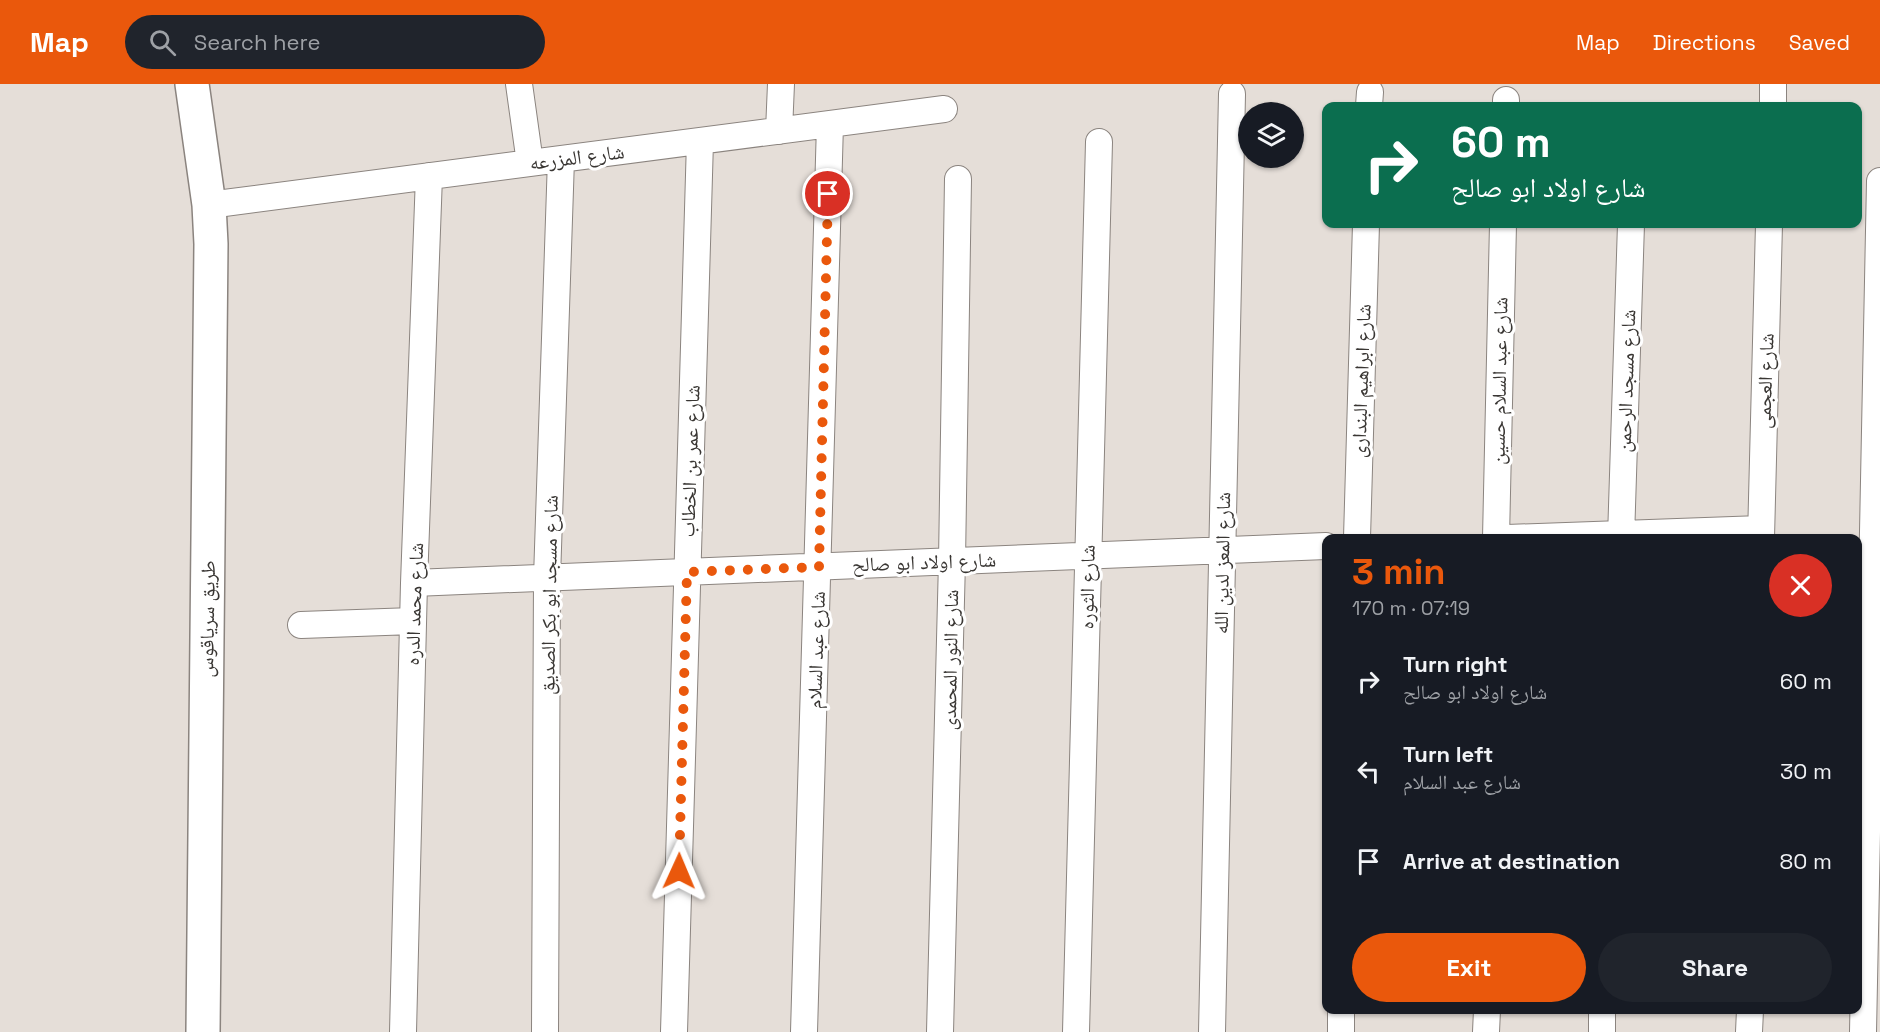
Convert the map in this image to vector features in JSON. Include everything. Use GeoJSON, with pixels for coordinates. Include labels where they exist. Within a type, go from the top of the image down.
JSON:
{"type":"FeatureCollection","features":[{"type":"Feature","properties":{"kind":"street","name":"طريق سرياقوس"},"geometry":{"type":"LineString","coordinates":[[192,84],[209,205],[203,1032]]}},
{"type":"Feature","properties":{"kind":"street"},"geometry":{"type":"LineString","coordinates":[[519,84],[530,163]]}},
{"type":"Feature","properties":{"kind":"street"},"geometry":{"type":"LineString","coordinates":[[780,130],[781,84]]}},
{"type":"Feature","properties":{"kind":"street"},"geometry":{"type":"LineString","coordinates":[[1773,84],[1773,102]]}},
{"type":"Feature","properties":{"kind":"street","name":"شارع المعز لدين الله"},"geometry":{"type":"LineString","coordinates":[[1212,1032],[1232,94]]}},
{"type":"Feature","properties":{"kind":"street","name":"شارع المزرعه"},"geometry":{"type":"LineString","coordinates":[[209,205],[944,109]]}},
{"type":"Feature","properties":{"kind":"street","name":"شارع عبد السلام"},"geometry":{"type":"LineString","coordinates":[[804,1032],[830,124]]}},
{"type":"Feature","properties":{"kind":"street","name":"شارع عمر بن الخطاب"},"geometry":{"type":"LineString","coordinates":[[674,1032],[700,141]]}},
{"type":"Feature","properties":{"kind":"street","name":"شارع الثوره"},"geometry":{"type":"LineString","coordinates":[[1076,1032],[1099,142]]}},
{"type":"Feature","properties":{"kind":"street","name":"شارع مسجد ابو بكر الصديق"},"geometry":{"type":"LineString","coordinates":[[545,1032],[547,578],[561,159]]}},
{"type":"Feature","properties":{"kind":"street","name":"شارع محمد الدره"},"geometry":{"type":"LineString","coordinates":[[403,1032],[414,583],[429,176]]}},
{"type":"Feature","properties":{"kind":"street","name":"شارع النور المحمدى"},"geometry":{"type":"LineString","coordinates":[[940,1032],[952,561],[958,179]]}},
{"type":"Feature","properties":{"kind":"street"},"geometry":{"type":"LineString","coordinates":[[1863,1032],[1880,181]]}},
{"type":"Feature","properties":{"kind":"street","name":"شارع ابراهيم البندارى"},"geometry":{"type":"LineString","coordinates":[[1357,534],[1366,228]]}},
{"type":"Feature","properties":{"kind":"street","name":"شارع عبد السلام حسين"},"geometry":{"type":"LineString","coordinates":[[1496,534],[1503,228]]}},
{"type":"Feature","properties":{"kind":"street","name":"شارع مسجد الرحمن"},"geometry":{"type":"LineString","coordinates":[[1621,534],[1631,228]]}},
{"type":"Feature","properties":{"kind":"street","name":"شارع العجمى"},"geometry":{"type":"LineString","coordinates":[[1761,534],[1769,228]]}},
{"type":"Feature","properties":{"kind":"street","name":"شارع اولاد ابو صالح"},"geometry":{"type":"LineString","coordinates":[[414,583],[1322,546]]}},
{"type":"Feature","properties":{"kind":"street"},"geometry":{"type":"LineString","coordinates":[[301,625],[413,621]]}},
{"type":"Feature","properties":{"kind":"street"},"geometry":{"type":"LineString","coordinates":[[1341,1014],[1341,1032]]}},
{"type":"Feature","properties":{"kind":"street"},"geometry":{"type":"LineString","coordinates":[[1486,1032],[1487,1014]]}},
{"type":"Feature","properties":{"kind":"street"},"geometry":{"type":"LineString","coordinates":[[1602,1014],[1602,1032]]}},
{"type":"Feature","properties":{"kind":"street"},"geometry":{"type":"LineString","coordinates":[[1749,1032],[1750,1014]]}},
{"type":"Feature","properties":{"kind":"route"},"geometry":{"type":"LineString","coordinates":[[679,871],[687,572],[819,567],[828,194]]}}]}
